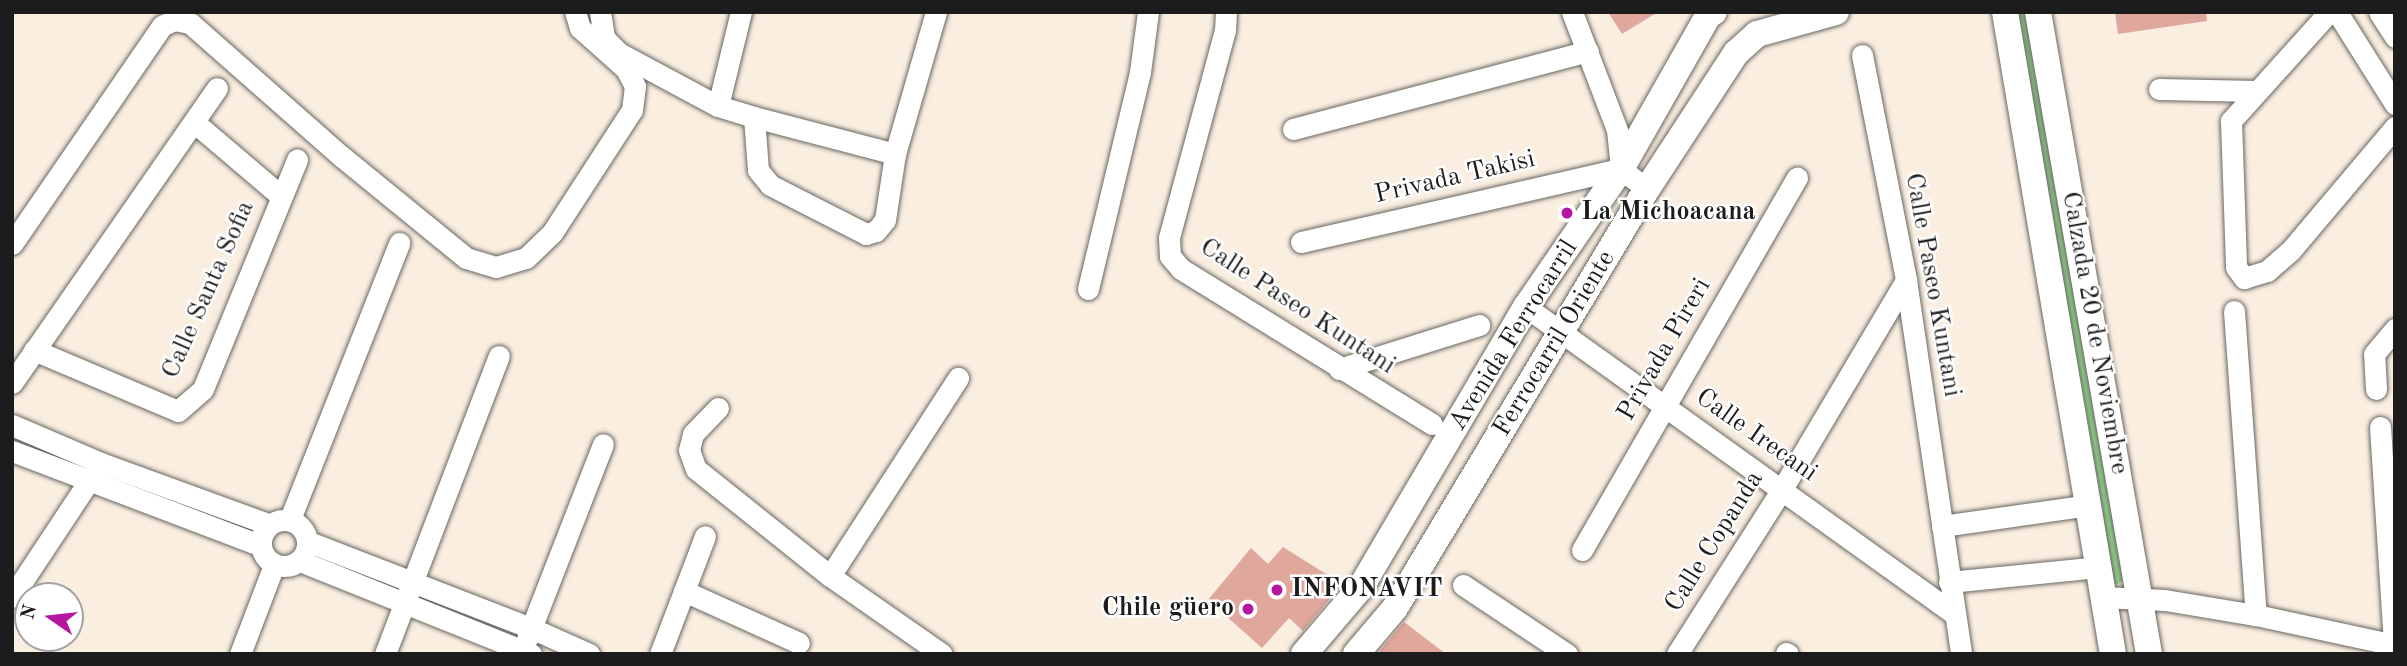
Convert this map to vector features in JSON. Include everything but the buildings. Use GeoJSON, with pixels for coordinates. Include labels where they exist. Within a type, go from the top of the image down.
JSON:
{"type":"FeatureCollection","features":[{"type":"Feature","properties":{"kind":"main road","name":"Avenida Ferrocarril"},"geometry":{"type":"LineString","coordinates":[[1304,654],[1361,587],[1526,307],[1621,169],[1708,16],[1714,12]]}},
{"type":"Feature","properties":{"kind":"main road","name":"Ferrocarril Oriente"},"geometry":{"type":"LineString","coordinates":[[1356,654],[1395,608],[1647,189],[1736,53],[1757,34],[1836,12]]}},
{"type":"Feature","properties":{"kind":"main road","name":"Calzada 20 de Noviembre"},"geometry":{"type":"LineString","coordinates":[[2005,12],[2113,654]]}},
{"type":"Feature","properties":{"kind":"main road","name":"Calzada 20 de Noviembre"},"geometry":{"type":"LineString","coordinates":[[2038,12],[2149,654]]}},
{"type":"Feature","properties":{"kind":"main road"},"geometry":{"type":"LineString","coordinates":[[1394,532],[1426,556]]}},
{"type":"Feature","properties":{"kind":"street"},"geometry":{"type":"LineString","coordinates":[[12,244],[162,26],[174,20],[190,23],[341,156],[466,258],[496,267],[526,258],[552,233],[632,110],[635,86],[626,69],[580,28],[575,12]]}},
{"type":"Feature","properties":{"kind":"street"},"geometry":{"type":"LineString","coordinates":[[600,12],[604,38],[619,53],[718,106],[895,154]]}},
{"type":"Feature","properties":{"kind":"street"},"geometry":{"type":"LineString","coordinates":[[718,106],[741,12]]}},
{"type":"Feature","properties":{"kind":"street"},"geometry":{"type":"LineString","coordinates":[[754,117],[758,170],[770,186],[866,234],[876,231],[885,220],[895,154],[936,12]]}},
{"type":"Feature","properties":{"kind":"street"},"geometry":{"type":"LineString","coordinates":[[1088,289],[1139,72],[1147,12]]}},
{"type":"Feature","properties":{"kind":"street","name":"Calle Paseo Kuntani"},"geometry":{"type":"LineString","coordinates":[[1226,12],[1225,30],[1169,238],[1170,256],[1181,270],[1432,424]]}},
{"type":"Feature","properties":{"kind":"street"},"geometry":{"type":"LineString","coordinates":[[1572,12],[1617,130],[1621,169],[1647,189]]}},
{"type":"Feature","properties":{"kind":"street"},"geometry":{"type":"LineString","coordinates":[[2329,12],[2231,121],[2236,267],[2244,278],[2267,271],[2291,250],[2395,127]]}},
{"type":"Feature","properties":{"kind":"street"},"geometry":{"type":"LineString","coordinates":[[2337,12],[2395,104]]}},
{"type":"Feature","properties":{"kind":"street"},"geometry":{"type":"LineString","coordinates":[[2379,12],[2395,37]]}},
{"type":"Feature","properties":{"kind":"street"},"geometry":{"type":"LineString","coordinates":[[1293,129],[1588,51]]}},
{"type":"Feature","properties":{"kind":"street","name":"Calle Paseo Kuntani"},"geometry":{"type":"LineString","coordinates":[[1862,55],[1906,280],[1961,654]]}},
{"type":"Feature","properties":{"kind":"street"},"geometry":{"type":"LineString","coordinates":[[12,383],[217,88]]}},
{"type":"Feature","properties":{"kind":"street"},"geometry":{"type":"LineString","coordinates":[[2159,89],[2257,91]]}},
{"type":"Feature","properties":{"kind":"street"},"geometry":{"type":"LineString","coordinates":[[194,122],[281,196]]}},
{"type":"Feature","properties":{"kind":"street","name":"Calle Santa Sofia"},"geometry":{"type":"LineString","coordinates":[[34,350],[178,411],[203,389],[297,160]]}},
{"type":"Feature","properties":{"kind":"street","name":"Privada Takisi"},"geometry":{"type":"LineString","coordinates":[[1301,242],[1621,169]]}},
{"type":"Feature","properties":{"kind":"street","name":"Privada Pireri"},"geometry":{"type":"LineString","coordinates":[[1582,550],[1797,178]]}},
{"type":"Feature","properties":{"kind":"street"},"geometry":{"type":"LineString","coordinates":[[290,519],[399,243]]}},
{"type":"Feature","properties":{"kind":"street","name":"Calle Copanda"},"geometry":{"type":"LineString","coordinates":[[1677,654],[1782,489],[1906,280]]}},
{"type":"Feature","properties":{"kind":"street","name":"Calle Irecani"},"geometry":{"type":"LineString","coordinates":[[1526,307],[1953,613]]}},
{"type":"Feature","properties":{"kind":"street"},"geometry":{"type":"LineString","coordinates":[[2234,311],[2256,615]]}},
{"type":"Feature","properties":{"kind":"street"},"geometry":{"type":"LineString","coordinates":[[1339,369],[1479,325]]}},
{"type":"Feature","properties":{"kind":"street"},"geometry":{"type":"LineString","coordinates":[[2376,389],[2374,354],[2395,329]]}},
{"type":"Feature","properties":{"kind":"street"},"geometry":{"type":"LineString","coordinates":[[385,654],[499,356]]}},
{"type":"Feature","properties":{"kind":"street"},"geometry":{"type":"LineString","coordinates":[[830,576],[958,378]]}},
{"type":"Feature","properties":{"kind":"street"},"geometry":{"type":"LineString","coordinates":[[718,408],[692,433],[689,450],[696,469],[830,576],[942,654]]}},
{"type":"Feature","properties":{"kind":"street"},"geometry":{"type":"LineString","coordinates":[[12,425],[101,463],[268,524]]}},
{"type":"Feature","properties":{"kind":"street"},"geometry":{"type":"LineString","coordinates":[[2102,597],[2141,598],[2256,615],[2394,645],[2380,427]]}},
{"type":"Feature","properties":{"kind":"street"},"geometry":{"type":"LineString","coordinates":[[409,593],[525,653],[531,628],[603,444]]}},
{"type":"Feature","properties":{"kind":"street"},"geometry":{"type":"LineString","coordinates":[[12,451],[260,545]]}},
{"type":"Feature","properties":{"kind":"street"},"geometry":{"type":"LineString","coordinates":[[12,597],[101,463]]}},
{"type":"Feature","properties":{"kind":"street"},"geometry":{"type":"LineString","coordinates":[[1942,526],[2088,505]]}},
{"type":"Feature","properties":{"kind":"street"},"geometry":{"type":"LineString","coordinates":[[278,519],[290,519],[303,527],[304,552],[288,567],[274,565],[264,557],[260,545],[268,524],[278,519]]}},
{"type":"Feature","properties":{"kind":"street"},"geometry":{"type":"LineString","coordinates":[[660,654],[705,536]]}},
{"type":"Feature","properties":{"kind":"street"},"geometry":{"type":"LineString","coordinates":[[304,552],[409,593],[531,628],[590,654]]}},
{"type":"Feature","properties":{"kind":"street"},"geometry":{"type":"LineString","coordinates":[[240,654],[274,565]]}},
{"type":"Feature","properties":{"kind":"street"},"geometry":{"type":"LineString","coordinates":[[1950,582],[2100,566]]}},
{"type":"Feature","properties":{"kind":"street"},"geometry":{"type":"LineString","coordinates":[[1463,585],[1567,654]]}},
{"type":"Feature","properties":{"kind":"street"},"geometry":{"type":"LineString","coordinates":[[684,591],[799,643]]}},
{"type":"Feature","properties":{"kind":"green space"},"geometry":{"type":"Polygon","coordinates":[[[2014,12],[2032,12],[2124,580],[2118,584],[2108,583],[2014,12]]]}},
{"type":"Feature","properties":{"kind":"place","name":"La Michoacana"},"geometry":{"type":"Point","coordinates":[1567,213]}},
{"type":"Feature","properties":{"kind":"place","name":"INFONAVIT"},"geometry":{"type":"Point","coordinates":[1277,590]}},
{"type":"Feature","properties":{"kind":"place","name":"Chile güero"},"geometry":{"type":"Point","coordinates":[1248,609]}}]}
